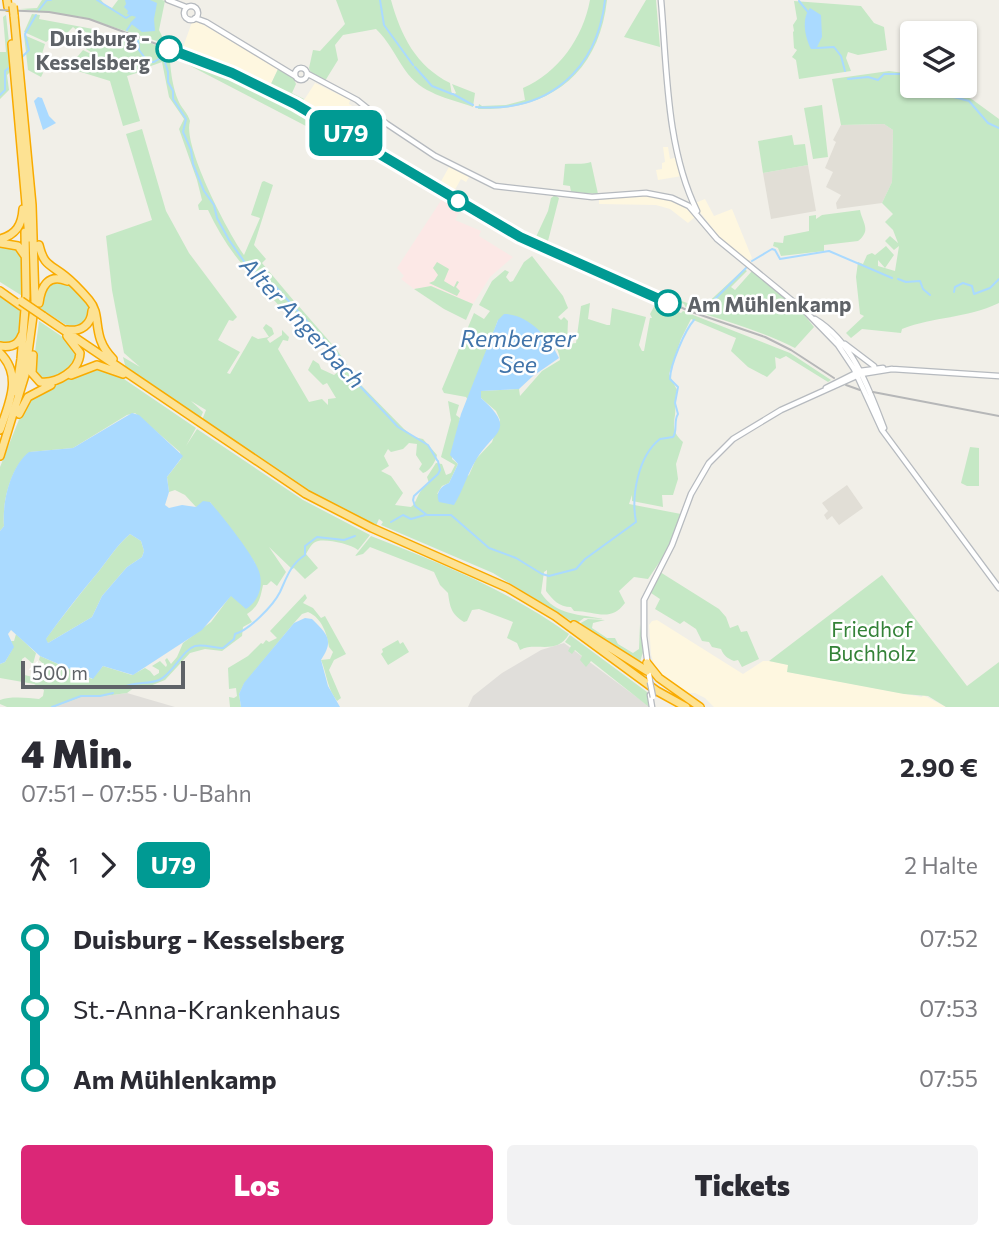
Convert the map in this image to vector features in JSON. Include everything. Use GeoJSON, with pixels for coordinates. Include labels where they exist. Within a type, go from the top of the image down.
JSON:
{"type":"FeatureCollection","features":[{"type":"Feature","properties":{"kind":"highway"},"geometry":{"type":"LineString","coordinates":[[0,442],[16,392],[27,335],[31,274],[10,3]]}},
{"type":"Feature","properties":{"kind":"highway"},"geometry":{"type":"LineString","coordinates":[[16,62],[42,257],[47,264],[67,277],[92,304],[100,342],[123,372]]}},
{"type":"Feature","properties":{"kind":"highway"},"geometry":{"type":"LineString","coordinates":[[16,392],[24,331],[26,268],[20,130]]}},
{"type":"Feature","properties":{"kind":"highway"},"geometry":{"type":"LineString","coordinates":[[0,456],[19,396],[33,326],[36,273],[28,164]]}},
{"type":"Feature","properties":{"kind":"highway"},"geometry":{"type":"LineString","coordinates":[[0,241],[20,226],[23,208]]}},
{"type":"Feature","properties":{"kind":"highway"},"geometry":{"type":"LineString","coordinates":[[0,241],[12,243],[22,249],[26,268]]}},
{"type":"Feature","properties":{"kind":"highway"},"geometry":{"type":"LineString","coordinates":[[39,245],[39,303]]}},
{"type":"Feature","properties":{"kind":"highway"},"geometry":{"type":"LineString","coordinates":[[0,462],[19,414],[32,360],[41,289],[55,278],[65,280],[83,296],[92,311],[89,322],[64,333]]}},
{"type":"Feature","properties":{"kind":"highway"},"geometry":{"type":"LineString","coordinates":[[1,291],[277,480],[336,515],[472,575],[527,603],[677,707]]}},
{"type":"Feature","properties":{"kind":"highway"},"geometry":{"type":"LineString","coordinates":[[0,346],[9,347],[19,342],[24,331]]}},
{"type":"Feature","properties":{"kind":"highway"},"geometry":{"type":"LineString","coordinates":[[32,360],[32,373],[40,382],[52,382],[73,370],[79,363],[80,353],[64,333]]}},
{"type":"Feature","properties":{"kind":"highway"},"geometry":{"type":"LineString","coordinates":[[0,353],[10,366],[14,380],[0,429]]}},
{"type":"Feature","properties":{"kind":"highway"},"geometry":{"type":"LineString","coordinates":[[19,414],[31,395],[87,368],[101,366],[123,372]]}},
{"type":"Feature","properties":{"kind":"highway"},"geometry":{"type":"LineString","coordinates":[[203,428],[337,512],[500,583],[636,662],[642,662],[648,672],[700,707]]}},
{"type":"Feature","properties":{"kind":"highway"},"geometry":{"type":"LineString","coordinates":[[546,610],[657,691],[686,707]]}},
{"type":"Feature","properties":{"kind":"highway"},"geometry":{"type":"LineString","coordinates":[[648,672],[659,678]]}},
{"type":"Feature","properties":{"kind":"main road"},"geometry":{"type":"LineString","coordinates":[[168,0],[186,9],[194,7],[196,16]]}},
{"type":"Feature","properties":{"kind":"main road"},"geometry":{"type":"LineString","coordinates":[[661,0],[669,96],[686,185],[699,215]]}},
{"type":"Feature","properties":{"kind":"main road"},"geometry":{"type":"LineString","coordinates":[[186,9],[187,18],[196,16],[296,73],[299,80],[307,76]]}},
{"type":"Feature","properties":{"kind":"main road"},"geometry":{"type":"LineString","coordinates":[[296,73],[303,68],[307,76],[357,100],[435,156],[495,186],[592,197],[642,193],[675,199],[686,204],[699,215],[716,237],[806,312],[838,345],[859,373],[887,435],[999,587]]}},
{"type":"Feature","properties":{"kind":"main road"},"geometry":{"type":"LineString","coordinates":[[675,199],[685,195],[686,185]]}},
{"type":"Feature","properties":{"kind":"main road"},"geometry":{"type":"LineString","coordinates":[[686,204],[689,192]]}},
{"type":"Feature","properties":{"kind":"main road"},"geometry":{"type":"LineString","coordinates":[[806,312],[867,363],[878,367],[999,376]]}},
{"type":"Feature","properties":{"kind":"main road"},"geometry":{"type":"LineString","coordinates":[[839,339],[866,384],[887,435]]}},
{"type":"Feature","properties":{"kind":"main road"},"geometry":{"type":"LineString","coordinates":[[653,707],[644,600],[671,545],[694,486],[715,456],[733,439],[780,410],[820,392],[833,382],[878,367]]}},
{"type":"Feature","properties":{"kind":"main road"},"geometry":{"type":"LineString","coordinates":[[859,373],[892,369]]}},
{"type":"Feature","properties":{"kind":"main road"},"geometry":{"type":"LineString","coordinates":[[866,384],[873,371]]}},
{"type":"Feature","properties":{"kind":"shaded area"},"geometry":{"type":"Polygon","coordinates":[[[197,21],[278,69],[269,88],[182,50],[192,22],[197,21]]]}},
{"type":"Feature","properties":{"kind":"shaded area"},"geometry":{"type":"Polygon","coordinates":[[[315,83],[350,100],[349,104],[368,116],[358,133],[338,123],[334,129],[299,108],[315,83]]]}},
{"type":"Feature","properties":{"kind":"shaded area"},"geometry":{"type":"Polygon","coordinates":[[[884,124],[893,130],[892,182],[882,203],[837,209],[836,203],[841,195],[826,187],[833,172],[825,168],[836,142],[833,140],[841,125],[884,124]]]}},
{"type":"Feature","properties":{"kind":"shaded area"},"geometry":{"type":"Polygon","coordinates":[[[663,147],[668,147],[670,159],[678,157],[682,176],[658,180],[656,170],[662,169],[662,163],[665,162],[663,147]]]}},
{"type":"Feature","properties":{"kind":"shaded area"},"geometry":{"type":"Polygon","coordinates":[[[808,165],[816,211],[771,219],[763,173],[808,165]]]}},
{"type":"Feature","properties":{"kind":"shaded area"},"geometry":{"type":"Polygon","coordinates":[[[449,167],[469,177],[466,182],[461,179],[453,193],[439,185],[449,167]]]}},
{"type":"Feature","properties":{"kind":"shaded area"},"geometry":{"type":"Polygon","coordinates":[[[644,195],[679,203],[696,216],[688,223],[670,209],[656,205],[599,204],[599,200],[644,195]]]}},
{"type":"Feature","properties":{"kind":"shaded area"},"geometry":{"type":"Polygon","coordinates":[[[442,199],[461,209],[455,220],[481,231],[479,236],[513,257],[490,277],[473,304],[431,286],[414,289],[401,279],[404,276],[397,268],[442,199]]]}},
{"type":"Feature","properties":{"kind":"shaded area"},"geometry":{"type":"Polygon","coordinates":[[[705,199],[714,216],[732,209],[752,258],[748,261],[721,239],[700,212],[695,203],[705,199]]]}},
{"type":"Feature","properties":{"kind":"shaded area"},"geometry":{"type":"Polygon","coordinates":[[[847,485],[863,508],[839,525],[832,516],[827,520],[824,515],[828,511],[822,503],[847,485]]]}},
{"type":"Feature","properties":{"kind":"shaded area"},"geometry":{"type":"Polygon","coordinates":[[[657,620],[743,674],[763,661],[769,661],[789,665],[788,672],[922,697],[923,695],[946,707],[714,707],[695,693],[686,693],[655,669],[649,625],[657,620]]]}},
{"type":"Feature","properties":{"kind":"shaded area"},"geometry":{"type":"Polygon","coordinates":[[[564,643],[650,707],[468,707],[473,696],[502,673],[541,650],[564,643]]]}},
{"type":"Feature","properties":{"kind":"shaded area"},"geometry":{"type":"Polygon","coordinates":[[[127,693],[175,707],[55,707],[84,696],[127,693]]]}},
{"type":"Feature","properties":{"kind":"green space"},"geometry":{"type":"Polygon","coordinates":[[[42,0],[101,0],[112,8],[118,0],[165,1],[159,30],[166,44],[82,17],[20,9],[37,8],[42,0]]]}},
{"type":"Feature","properties":{"kind":"green space"},"geometry":{"type":"Polygon","coordinates":[[[336,0],[391,0],[405,38],[419,59],[450,83],[452,95],[456,93],[452,84],[475,93],[473,107],[419,85],[376,29],[343,35],[335,45],[338,60],[325,81],[311,73],[309,68],[313,50],[320,51],[345,24],[336,0]]]}},
{"type":"Feature","properties":{"kind":"green space"},"geometry":{"type":"Polygon","coordinates":[[[590,0],[607,0],[602,26],[594,48],[582,67],[566,83],[548,95],[527,103],[504,108],[478,109],[479,104],[506,105],[525,100],[523,88],[558,64],[575,41],[582,28],[590,0]]]}},
{"type":"Feature","properties":{"kind":"green space"},"geometry":{"type":"Polygon","coordinates":[[[646,0],[656,0],[660,47],[624,37],[646,0]]]}},
{"type":"Feature","properties":{"kind":"green space"},"geometry":{"type":"Polygon","coordinates":[[[794,1],[861,6],[874,23],[884,27],[887,50],[858,55],[848,52],[846,58],[851,71],[799,79],[796,60],[792,57],[797,50],[794,48],[793,32],[797,19],[794,1]]]}},
{"type":"Feature","properties":{"kind":"green space"},"geometry":{"type":"Polygon","coordinates":[[[32,14],[40,15],[39,19],[124,38],[118,32],[149,42],[179,58],[186,57],[213,67],[266,91],[333,128],[348,140],[349,147],[354,151],[179,60],[170,61],[176,95],[190,121],[189,133],[199,168],[244,255],[260,218],[251,215],[262,182],[273,185],[254,245],[266,259],[262,263],[294,301],[282,309],[273,299],[275,294],[236,256],[208,210],[199,210],[198,205],[202,200],[179,129],[184,119],[169,97],[162,62],[151,66],[140,59],[143,71],[127,76],[140,121],[123,126],[110,81],[68,68],[83,50],[105,61],[86,49],[86,43],[83,41],[88,34],[83,30],[80,33],[73,27],[67,33],[60,31],[46,42],[24,32],[32,14]]]}},
{"type":"Feature","properties":{"kind":"green space"},"geometry":{"type":"Polygon","coordinates":[[[6,15],[12,70],[7,75],[9,90],[0,99],[0,52],[6,52],[3,17],[6,15]]]}},
{"type":"Feature","properties":{"kind":"green space"},"geometry":{"type":"Polygon","coordinates":[[[24,35],[45,44],[38,67],[43,73],[41,77],[28,70],[24,35]]]}},
{"type":"Feature","properties":{"kind":"green space"},"geometry":{"type":"Polygon","coordinates":[[[278,69],[292,75],[296,84],[292,93],[304,99],[301,104],[269,88],[278,69]]]}},
{"type":"Feature","properties":{"kind":"green space"},"geometry":{"type":"Polygon","coordinates":[[[889,71],[900,72],[900,98],[969,98],[999,119],[999,303],[974,312],[914,325],[902,329],[901,333],[862,329],[851,338],[846,333],[864,316],[860,314],[856,277],[858,262],[863,264],[867,255],[875,255],[886,246],[894,255],[885,268],[878,260],[878,266],[895,271],[899,246],[894,250],[885,241],[890,236],[898,243],[893,230],[885,222],[893,214],[882,203],[892,182],[893,130],[884,124],[841,125],[832,79],[889,71]]]}},
{"type":"Feature","properties":{"kind":"green space"},"geometry":{"type":"Polygon","coordinates":[[[822,105],[828,157],[813,159],[804,108],[822,105]]]}},
{"type":"Feature","properties":{"kind":"green space"},"geometry":{"type":"Polygon","coordinates":[[[142,129],[166,211],[189,253],[237,317],[233,321],[229,320],[218,340],[240,352],[227,373],[230,374],[252,336],[258,339],[269,337],[263,328],[266,324],[272,328],[274,334],[267,339],[270,343],[282,335],[282,330],[289,337],[288,341],[283,340],[278,349],[309,402],[322,399],[328,405],[328,399],[336,398],[327,383],[323,385],[308,370],[313,360],[321,369],[334,375],[345,367],[292,309],[284,311],[296,303],[337,350],[360,384],[404,429],[414,437],[423,439],[437,455],[432,466],[423,473],[419,469],[422,464],[416,455],[417,444],[409,443],[403,449],[391,452],[388,449],[384,456],[389,466],[381,471],[391,476],[403,493],[395,505],[413,505],[429,483],[427,477],[436,463],[442,464],[446,475],[451,473],[455,465],[441,457],[451,420],[448,401],[459,405],[456,415],[460,418],[452,459],[458,464],[449,483],[442,486],[437,494],[469,475],[476,459],[492,442],[500,420],[496,411],[481,398],[481,391],[519,389],[520,396],[542,371],[560,360],[558,350],[546,336],[498,320],[468,400],[466,397],[444,393],[442,389],[474,313],[484,319],[490,311],[479,305],[492,281],[505,270],[509,272],[506,277],[510,282],[513,281],[524,262],[532,256],[563,296],[568,308],[558,317],[561,320],[564,317],[568,321],[567,344],[576,343],[581,306],[590,303],[588,319],[607,325],[610,325],[612,308],[646,317],[639,345],[644,351],[652,318],[650,314],[656,303],[790,353],[831,380],[828,382],[786,356],[780,359],[775,357],[776,368],[767,377],[748,367],[731,351],[736,338],[691,319],[669,374],[677,390],[674,430],[683,442],[676,464],[678,479],[673,495],[662,495],[663,507],[632,501],[632,495],[629,504],[681,514],[665,554],[648,579],[634,577],[619,591],[625,603],[614,613],[574,611],[571,607],[560,604],[546,591],[547,570],[544,572],[541,593],[547,601],[569,613],[604,619],[584,618],[576,624],[493,573],[381,525],[383,522],[379,519],[375,528],[323,501],[202,420],[206,410],[191,401],[203,412],[200,419],[126,369],[123,357],[140,367],[124,353],[112,290],[106,236],[152,220],[126,134],[142,129]]]}},
{"type":"Feature","properties":{"kind":"green space"},"geometry":{"type":"Polygon","coordinates":[[[792,135],[794,145],[805,144],[808,165],[763,173],[758,141],[792,135]]]}},
{"type":"Feature","properties":{"kind":"green space"},"geometry":{"type":"Polygon","coordinates":[[[591,162],[598,194],[571,192],[570,186],[563,185],[565,164],[591,162]]]}},
{"type":"Feature","properties":{"kind":"green space"},"geometry":{"type":"Polygon","coordinates":[[[555,195],[559,198],[548,241],[556,245],[555,248],[535,239],[551,198],[555,195]]]}},
{"type":"Feature","properties":{"kind":"green space"},"geometry":{"type":"Polygon","coordinates":[[[860,210],[865,230],[858,241],[824,245],[824,251],[781,256],[778,248],[773,246],[774,242],[783,243],[784,236],[809,231],[809,216],[816,215],[816,219],[822,215],[860,210]]]}},
{"type":"Feature","properties":{"kind":"green space"},"geometry":{"type":"Polygon","coordinates":[[[0,244],[12,244],[23,253],[24,297],[0,282],[0,244]]]}},
{"type":"Feature","properties":{"kind":"green space"},"geometry":{"type":"Polygon","coordinates":[[[437,262],[449,269],[444,281],[454,287],[457,281],[459,282],[456,287],[460,291],[457,296],[429,283],[438,275],[433,268],[437,262]]]}},
{"type":"Feature","properties":{"kind":"green space"},"geometry":{"type":"Polygon","coordinates":[[[744,269],[747,271],[731,287],[735,290],[752,271],[802,312],[814,327],[795,348],[755,331],[686,308],[684,304],[664,295],[702,308],[744,269]]]}},
{"type":"Feature","properties":{"kind":"green space"},"geometry":{"type":"Polygon","coordinates":[[[51,281],[65,282],[86,302],[90,311],[86,324],[71,328],[41,309],[43,291],[51,281]]]}},
{"type":"Feature","properties":{"kind":"green space"},"geometry":{"type":"Polygon","coordinates":[[[431,286],[473,304],[466,320],[414,289],[431,286]]]}},
{"type":"Feature","properties":{"kind":"green space"},"geometry":{"type":"Polygon","coordinates":[[[0,294],[24,310],[20,335],[10,345],[0,344],[0,294]]]}},
{"type":"Feature","properties":{"kind":"green space"},"geometry":{"type":"Polygon","coordinates":[[[39,321],[73,344],[79,353],[75,367],[50,380],[36,377],[39,321]]]}},
{"type":"Feature","properties":{"kind":"green space"},"geometry":{"type":"Polygon","coordinates":[[[100,366],[121,377],[196,428],[186,446],[197,429],[303,500],[370,535],[358,550],[333,541],[314,543],[306,554],[318,568],[305,579],[269,547],[286,572],[277,586],[271,581],[263,585],[258,602],[247,614],[252,622],[243,627],[242,636],[222,651],[205,649],[190,653],[165,680],[145,688],[135,687],[127,693],[84,696],[55,707],[7,707],[0,704],[0,700],[39,699],[44,690],[34,684],[0,678],[0,664],[5,662],[13,648],[11,641],[14,641],[16,634],[36,653],[33,664],[25,657],[22,659],[21,674],[44,680],[46,666],[39,660],[40,656],[92,679],[103,666],[132,675],[145,668],[154,676],[159,670],[152,666],[160,661],[166,667],[167,658],[171,664],[183,643],[211,622],[255,563],[210,502],[196,507],[185,495],[175,490],[169,492],[167,477],[181,459],[180,452],[135,413],[127,415],[73,448],[30,452],[12,476],[4,507],[4,526],[0,531],[0,467],[24,407],[34,394],[92,367],[100,366]]]}},
{"type":"Feature","properties":{"kind":"green space"},"geometry":{"type":"Polygon","coordinates":[[[970,447],[979,448],[979,486],[961,483],[970,447]]]}},
{"type":"Feature","properties":{"kind":"green space"},"geometry":{"type":"Polygon","coordinates":[[[130,534],[141,541],[144,551],[142,557],[127,567],[102,596],[92,617],[48,643],[45,640],[57,624],[115,549],[130,534]]]}},
{"type":"Feature","properties":{"kind":"green space"},"geometry":{"type":"Polygon","coordinates":[[[371,536],[448,567],[498,591],[569,634],[559,645],[520,650],[517,643],[507,638],[513,622],[479,609],[472,610],[464,622],[456,616],[448,593],[440,585],[434,572],[370,547],[363,554],[355,556],[371,536]]]}},
{"type":"Feature","properties":{"kind":"green space"},"geometry":{"type":"Polygon","coordinates":[[[660,572],[719,609],[730,628],[738,625],[741,632],[747,631],[759,659],[742,667],[738,660],[729,659],[721,649],[702,641],[696,629],[684,621],[680,624],[655,609],[660,599],[651,593],[660,572]]]}},
{"type":"Feature","properties":{"kind":"green space","name":"Friedhof Buchholz"},"geometry":{"type":"Polygon","coordinates":[[[882,575],[967,686],[999,662],[999,707],[946,707],[928,696],[787,672],[788,665],[769,661],[882,575]]]}},
{"type":"Feature","properties":{"kind":"green space"},"geometry":{"type":"Polygon","coordinates":[[[305,594],[307,598],[303,603],[313,608],[321,618],[325,616],[346,654],[334,660],[329,670],[341,698],[337,701],[331,692],[321,660],[330,659],[333,652],[320,622],[308,612],[302,614],[244,684],[239,694],[241,707],[230,707],[229,697],[237,696],[236,688],[229,689],[228,668],[248,656],[261,643],[277,638],[270,631],[305,594]]]}},
{"type":"Feature","properties":{"kind":"green space"},"geometry":{"type":"Polygon","coordinates":[[[588,619],[605,620],[593,623],[592,628],[607,638],[615,638],[618,644],[633,653],[639,649],[640,624],[643,652],[640,662],[577,625],[588,619]]]}},
{"type":"Feature","properties":{"kind":"green space"},"geometry":{"type":"Polygon","coordinates":[[[570,635],[647,692],[649,707],[591,661],[586,667],[580,660],[582,656],[575,650],[572,654],[568,651],[571,646],[565,642],[570,635]]]}},
{"type":"Feature","properties":{"kind":"green space"},"geometry":{"type":"Polygon","coordinates":[[[398,640],[400,644],[403,642],[409,652],[388,665],[381,654],[382,649],[398,640]]]}},
{"type":"Feature","properties":{"kind":"water"},"geometry":{"type":"Polygon","coordinates":[[[125,0],[150,0],[157,3],[155,31],[142,32],[130,23],[136,17],[127,14],[125,0]]]}},
{"type":"Feature","properties":{"kind":"water"},"geometry":{"type":"Polygon","coordinates":[[[810,8],[821,15],[822,37],[816,49],[811,49],[806,34],[805,23],[810,8]]]}},
{"type":"Feature","properties":{"kind":"water"},"geometry":{"type":"Polygon","coordinates":[[[38,97],[42,98],[49,116],[56,123],[43,130],[34,101],[38,97]]]}},
{"type":"Feature","properties":{"kind":"water","name":"Remberger See"},"geometry":{"type":"Polygon","coordinates":[[[504,314],[521,318],[537,328],[559,358],[519,389],[481,391],[481,398],[498,418],[499,431],[476,460],[454,505],[439,502],[440,490],[449,483],[458,464],[450,455],[461,414],[498,320],[504,314]]]}},
{"type":"Feature","properties":{"kind":"water"},"geometry":{"type":"Polygon","coordinates":[[[132,413],[139,415],[183,456],[167,477],[169,492],[165,505],[169,508],[182,505],[196,507],[203,501],[210,502],[239,538],[258,568],[261,585],[253,603],[246,609],[231,596],[202,630],[133,675],[103,666],[93,679],[40,656],[11,630],[8,634],[14,647],[5,662],[0,664],[0,531],[4,526],[4,507],[12,476],[29,452],[73,448],[132,413]],[[130,534],[120,544],[46,639],[48,643],[92,617],[102,596],[127,567],[142,557],[144,551],[141,541],[130,534]]]}},
{"type":"Feature","properties":{"kind":"water"},"geometry":{"type":"Polygon","coordinates":[[[305,618],[312,619],[327,638],[327,647],[321,660],[328,686],[340,707],[241,707],[239,694],[244,683],[294,623],[305,618]]]}},
{"type":"Feature","properties":{"kind":"waterway"},"geometry":{"type":"LineString","coordinates":[[39,10],[47,0]]}},
{"type":"Feature","properties":{"kind":"waterway","name":"Alter Angerbach"},"geometry":{"type":"LineString","coordinates":[[97,0],[126,18],[131,15]]}},
{"type":"Feature","properties":{"kind":"waterway"},"geometry":{"type":"LineString","coordinates":[[380,0],[384,25],[413,65]]}},
{"type":"Feature","properties":{"kind":"waterway"},"geometry":{"type":"LineString","coordinates":[[476,107],[502,107],[525,103],[565,82],[580,66],[592,47],[605,0]]}},
{"type":"Feature","properties":{"kind":"waterway","name":"Alter Angerbach"},"geometry":{"type":"LineString","coordinates":[[799,1],[808,12]]}},
{"type":"Feature","properties":{"kind":"waterway"},"geometry":{"type":"LineString","coordinates":[[20,59],[29,50],[25,34],[36,15]]}},
{"type":"Feature","properties":{"kind":"waterway","name":"Alter Angerbach"},"geometry":{"type":"LineString","coordinates":[[127,30],[131,24]]}},
{"type":"Feature","properties":{"kind":"waterway","name":"Alter Angerbach"},"geometry":{"type":"LineString","coordinates":[[124,35],[138,41],[139,50],[148,62],[162,57],[164,59],[173,99],[186,119],[183,132],[191,150],[193,164],[204,191],[214,205],[217,218],[248,267],[275,286],[398,427],[428,445],[437,460]]}},
{"type":"Feature","properties":{"kind":"waterway","name":"Alter Angerbach"},"geometry":{"type":"LineString","coordinates":[[817,48],[834,47],[841,56],[845,71]]}},
{"type":"Feature","properties":{"kind":"waterway"},"geometry":{"type":"LineString","coordinates":[[0,95],[5,90],[5,71],[10,67]]}},
{"type":"Feature","properties":{"kind":"waterway"},"geometry":{"type":"LineString","coordinates":[[415,67],[432,86],[452,94]]}},
{"type":"Feature","properties":{"kind":"waterway","name":"Alter Angerbach"},"geometry":{"type":"LineString","coordinates":[[848,79],[868,77],[878,80],[884,74],[900,74]]}},
{"type":"Feature","properties":{"kind":"waterway"},"geometry":{"type":"LineString","coordinates":[[453,94],[473,105]]}},
{"type":"Feature","properties":{"kind":"waterway","name":"Alter Angerbach"},"geometry":{"type":"LineString","coordinates":[[958,98],[969,101],[988,123],[999,128]]}},
{"type":"Feature","properties":{"kind":"waterway","name":"Alter Angerbach"},"geometry":{"type":"LineString","coordinates":[[752,261],[772,249],[780,259],[829,251],[892,278]]}},
{"type":"Feature","properties":{"kind":"waterway","name":"Alter Angerbach"},"geometry":{"type":"LineString","coordinates":[[701,313],[746,268]]}},
{"type":"Feature","properties":{"kind":"waterway","name":"Alter Angerbach"},"geometry":{"type":"LineString","coordinates":[[898,279],[906,282],[920,281],[923,289],[930,295]]}},
{"type":"Feature","properties":{"kind":"waterway","name":"Alter Angerbach"},"geometry":{"type":"LineString","coordinates":[[954,292],[955,287],[963,283],[972,286],[974,294],[990,288],[999,279]]}},
{"type":"Feature","properties":{"kind":"waterway","name":"Alter Angerbach"},"geometry":{"type":"LineString","coordinates":[[438,461],[438,474],[414,496],[415,506],[427,515],[451,515],[489,548],[516,558],[542,574],[549,576],[576,569],[585,559],[636,522],[635,500],[641,466],[652,446],[660,439],[673,437],[674,434],[678,414],[675,403],[678,387],[670,379],[672,365],[686,331],[694,320]]}},
{"type":"Feature","properties":{"kind":"waterway"},"geometry":{"type":"LineString","coordinates":[[391,522],[403,515],[411,519],[425,515]]}},
{"type":"Feature","properties":{"kind":"waterway"},"geometry":{"type":"LineString","coordinates":[[122,688],[159,680],[195,646],[223,648],[234,639],[235,634],[254,623],[272,604],[292,567],[305,555],[305,546],[317,537],[344,540],[355,536]]}},
{"type":"Feature","properties":{"kind":"waterway"},"geometry":{"type":"LineString","coordinates":[[52,707],[81,696],[113,693]]}},
{"type":"Feature","properties":{"kind":"tram line"},"geometry":{"type":"LineString","coordinates":[[0,10],[49,12],[89,19],[232,72],[296,103],[508,229],[689,311],[765,337],[791,350],[834,378]]}},
{"type":"Feature","properties":{"kind":"tram line"},"geometry":{"type":"LineString","coordinates":[[846,385],[860,390]]}},
{"type":"Feature","properties":{"kind":"tram line"},"geometry":{"type":"LineString","coordinates":[[873,392],[999,416]]}},
{"type":"Feature","properties":{"kind":"railway"},"geometry":{"type":"LineString","coordinates":[[203,60],[220,68]]}},
{"type":"Feature","properties":{"kind":"metro line","name":"U79"},"geometry":{"type":"LineString","coordinates":[[169,49],[257,84],[401,165],[520,237],[668,303]]}},
{"type":"Feature","properties":{"kind":"place","name":"Duisburg - Kesselsberg"},"geometry":{"type":"Point","coordinates":[169,49]}},
{"type":"Feature","properties":{"kind":"place","name":"Am Mühlenkamp"},"geometry":{"type":"Point","coordinates":[668,303]}}]}
